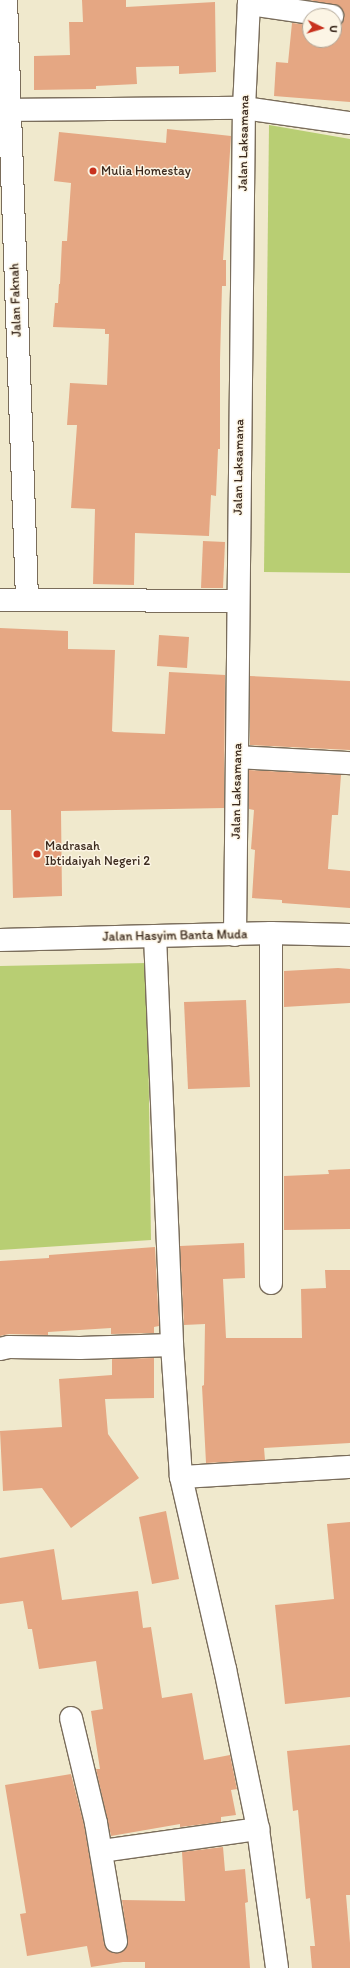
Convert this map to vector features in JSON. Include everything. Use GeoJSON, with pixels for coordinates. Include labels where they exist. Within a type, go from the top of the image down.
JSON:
{"type":"FeatureCollection","features":[{"type":"Feature","properties":{"kind":"street","name":"Jalan Faknah"},"geometry":{"type":"LineString","coordinates":[[6,0],[4,110],[27,599]]}},
{"type":"Feature","properties":{"kind":"street"},"geometry":{"type":"LineString","coordinates":[[249,2],[302,11]]}},
{"type":"Feature","properties":{"kind":"street","name":"Jalan Laksamana"},"geometry":{"type":"LineString","coordinates":[[235,935],[244,108],[249,2]]}},
{"type":"Feature","properties":{"kind":"street"},"geometry":{"type":"LineString","coordinates":[[4,110],[244,108],[350,123]]}},
{"type":"Feature","properties":{"kind":"street"},"geometry":{"type":"LineString","coordinates":[[0,600],[238,601]]}},
{"type":"Feature","properties":{"kind":"street"},"geometry":{"type":"LineString","coordinates":[[238,757],[350,763]]}},
{"type":"Feature","properties":{"kind":"street"},"geometry":{"type":"LineString","coordinates":[[271,933],[271,1283]]}},
{"type":"Feature","properties":{"kind":"street","name":"Jalan Hasyim Banta Muda"},"geometry":{"type":"LineString","coordinates":[[0,940],[271,933],[350,935]]}},
{"type":"Feature","properties":{"kind":"street"},"geometry":{"type":"LineString","coordinates":[[155,936],[172,1345],[181,1477],[225,1669],[258,1829],[278,1968]]}},
{"type":"Feature","properties":{"kind":"street"},"geometry":{"type":"LineString","coordinates":[[0,1350],[9,1347],[80,1348],[172,1345]]}},
{"type":"Feature","properties":{"kind":"street"},"geometry":{"type":"LineString","coordinates":[[181,1477],[350,1467]]}},
{"type":"Feature","properties":{"kind":"street"},"geometry":{"type":"LineString","coordinates":[[71,1718],[101,1851],[116,1941]]}},
{"type":"Feature","properties":{"kind":"street"},"geometry":{"type":"LineString","coordinates":[[101,1851],[258,1829]]}},
{"type":"Feature","properties":{"kind":"green space"},"geometry":{"type":"Polygon","coordinates":[[[269,125],[350,139],[350,573],[264,572],[269,125]]]}},
{"type":"Feature","properties":{"kind":"green space"},"geometry":{"type":"Polygon","coordinates":[[[147,963],[151,1240],[0,1250],[0,966],[147,963]]]}},
{"type":"Feature","properties":{"kind":"building"},"geometry":{"type":"Polygon","coordinates":[[[82,0],[126,0],[126,7],[215,2],[216,72],[179,74],[179,66],[136,67],[137,84],[96,86],[96,89],[34,90],[34,56],[70,55],[69,22],[83,22],[82,0]]]}},
{"type":"Feature","properties":{"kind":"building"},"geometry":{"type":"Polygon","coordinates":[[[309,0],[350,0],[350,102],[274,96],[276,62],[288,63],[292,23],[302,24],[302,48],[342,48],[342,24],[344,18],[342,8],[339,6],[309,0]]]}},
{"type":"Feature","properties":{"kind":"building"},"geometry":{"type":"Polygon","coordinates":[[[167,129],[231,136],[223,260],[226,260],[226,286],[222,286],[220,449],[218,449],[216,496],[211,495],[209,536],[135,533],[134,585],[93,584],[95,509],[71,508],[77,425],[67,425],[70,383],[107,385],[109,334],[105,334],[105,329],[53,327],[55,303],[58,303],[60,284],[62,241],[67,241],[71,183],[54,181],[59,132],[166,143],[167,129]]]}},
{"type":"Feature","properties":{"kind":"building"},"geometry":{"type":"Polygon","coordinates":[[[203,541],[225,542],[223,588],[201,588],[203,541]]]}},
{"type":"Feature","properties":{"kind":"building"},"geometry":{"type":"Polygon","coordinates":[[[0,628],[68,631],[68,649],[115,650],[112,731],[114,732],[165,734],[169,672],[225,675],[224,808],[61,811],[62,896],[13,898],[11,810],[0,810],[0,628]]]}},
{"type":"Feature","properties":{"kind":"building"},"geometry":{"type":"Polygon","coordinates":[[[159,635],[189,637],[187,668],[157,666],[159,635]]]}},
{"type":"Feature","properties":{"kind":"building"},"geometry":{"type":"Polygon","coordinates":[[[250,676],[350,681],[350,750],[250,745],[250,676]]]}},
{"type":"Feature","properties":{"kind":"building"},"geometry":{"type":"Polygon","coordinates":[[[249,770],[341,775],[338,815],[332,815],[328,869],[350,871],[350,908],[282,903],[282,900],[252,898],[255,850],[251,849],[254,810],[249,809],[249,770]]]}},
{"type":"Feature","properties":{"kind":"building"},"geometry":{"type":"Polygon","coordinates":[[[338,968],[350,969],[350,1003],[284,1007],[284,971],[338,968]]]}},
{"type":"Feature","properties":{"kind":"building"},"geometry":{"type":"Polygon","coordinates":[[[246,1000],[250,1087],[188,1089],[184,1002],[246,1000]]]}},
{"type":"Feature","properties":{"kind":"building"},"geometry":{"type":"Polygon","coordinates":[[[350,1169],[350,1229],[284,1230],[284,1176],[329,1174],[328,1170],[350,1169]]]}},
{"type":"Feature","properties":{"kind":"building"},"geometry":{"type":"Polygon","coordinates":[[[244,1243],[245,1278],[223,1279],[226,1338],[302,1338],[301,1289],[326,1288],[325,1270],[350,1270],[350,1443],[264,1448],[265,1460],[206,1463],[202,1386],[204,1385],[205,1324],[184,1325],[180,1246],[244,1243]]]}},
{"type":"Feature","properties":{"kind":"building"},"geometry":{"type":"Polygon","coordinates":[[[155,1247],[159,1326],[154,1327],[154,1333],[111,1334],[111,1328],[48,1332],[48,1335],[9,1334],[0,1336],[0,1261],[49,1258],[49,1255],[155,1247]]]}},
{"type":"Feature","properties":{"kind":"building"},"geometry":{"type":"Polygon","coordinates":[[[154,1358],[154,1398],[105,1399],[108,1434],[139,1478],[71,1528],[42,1488],[3,1491],[0,1431],[62,1427],[59,1379],[112,1375],[112,1359],[154,1358]]]}},
{"type":"Feature","properties":{"kind":"building"},"geometry":{"type":"Polygon","coordinates":[[[166,1511],[179,1579],[152,1584],[139,1517],[166,1511]]]}},
{"type":"Feature","properties":{"kind":"building"},"geometry":{"type":"Polygon","coordinates":[[[350,1522],[350,1697],[285,1704],[275,1605],[334,1599],[327,1524],[350,1522]]]}},
{"type":"Feature","properties":{"kind":"building"},"geometry":{"type":"Polygon","coordinates":[[[54,1549],[62,1600],[138,1591],[143,1628],[151,1627],[162,1698],[192,1693],[204,1760],[230,1755],[237,1789],[231,1790],[236,1815],[221,1817],[221,1822],[180,1827],[180,1824],[111,1836],[96,1769],[100,1769],[91,1711],[103,1709],[96,1661],[39,1669],[32,1629],[28,1629],[23,1601],[0,1604],[0,1558],[54,1549]]]}},
{"type":"Feature","properties":{"kind":"building"},"geometry":{"type":"Polygon","coordinates":[[[350,1745],[350,1895],[346,1895],[350,1943],[350,1968],[312,1968],[310,1946],[315,1946],[310,1898],[306,1899],[298,1810],[293,1811],[287,1751],[350,1745]]]}},
{"type":"Feature","properties":{"kind":"building"},"geometry":{"type":"Polygon","coordinates":[[[71,1774],[84,1825],[104,1943],[107,1949],[112,1953],[118,1953],[124,1950],[128,1945],[122,1900],[185,1901],[182,1852],[223,1847],[225,1871],[245,1869],[248,1902],[245,1903],[250,1968],[145,1968],[145,1962],[123,1962],[91,1967],[87,1946],[27,1956],[20,1914],[26,1913],[5,1785],[71,1774]]]}},
{"type":"Feature","properties":{"kind":"place","name":"Mulia Homestay"},"geometry":{"type":"Point","coordinates":[93,171]}},
{"type":"Feature","properties":{"kind":"place","name":"Madrasah Ibtidaiyah Negeri 2"},"geometry":{"type":"Point","coordinates":[37,854]}}]}
